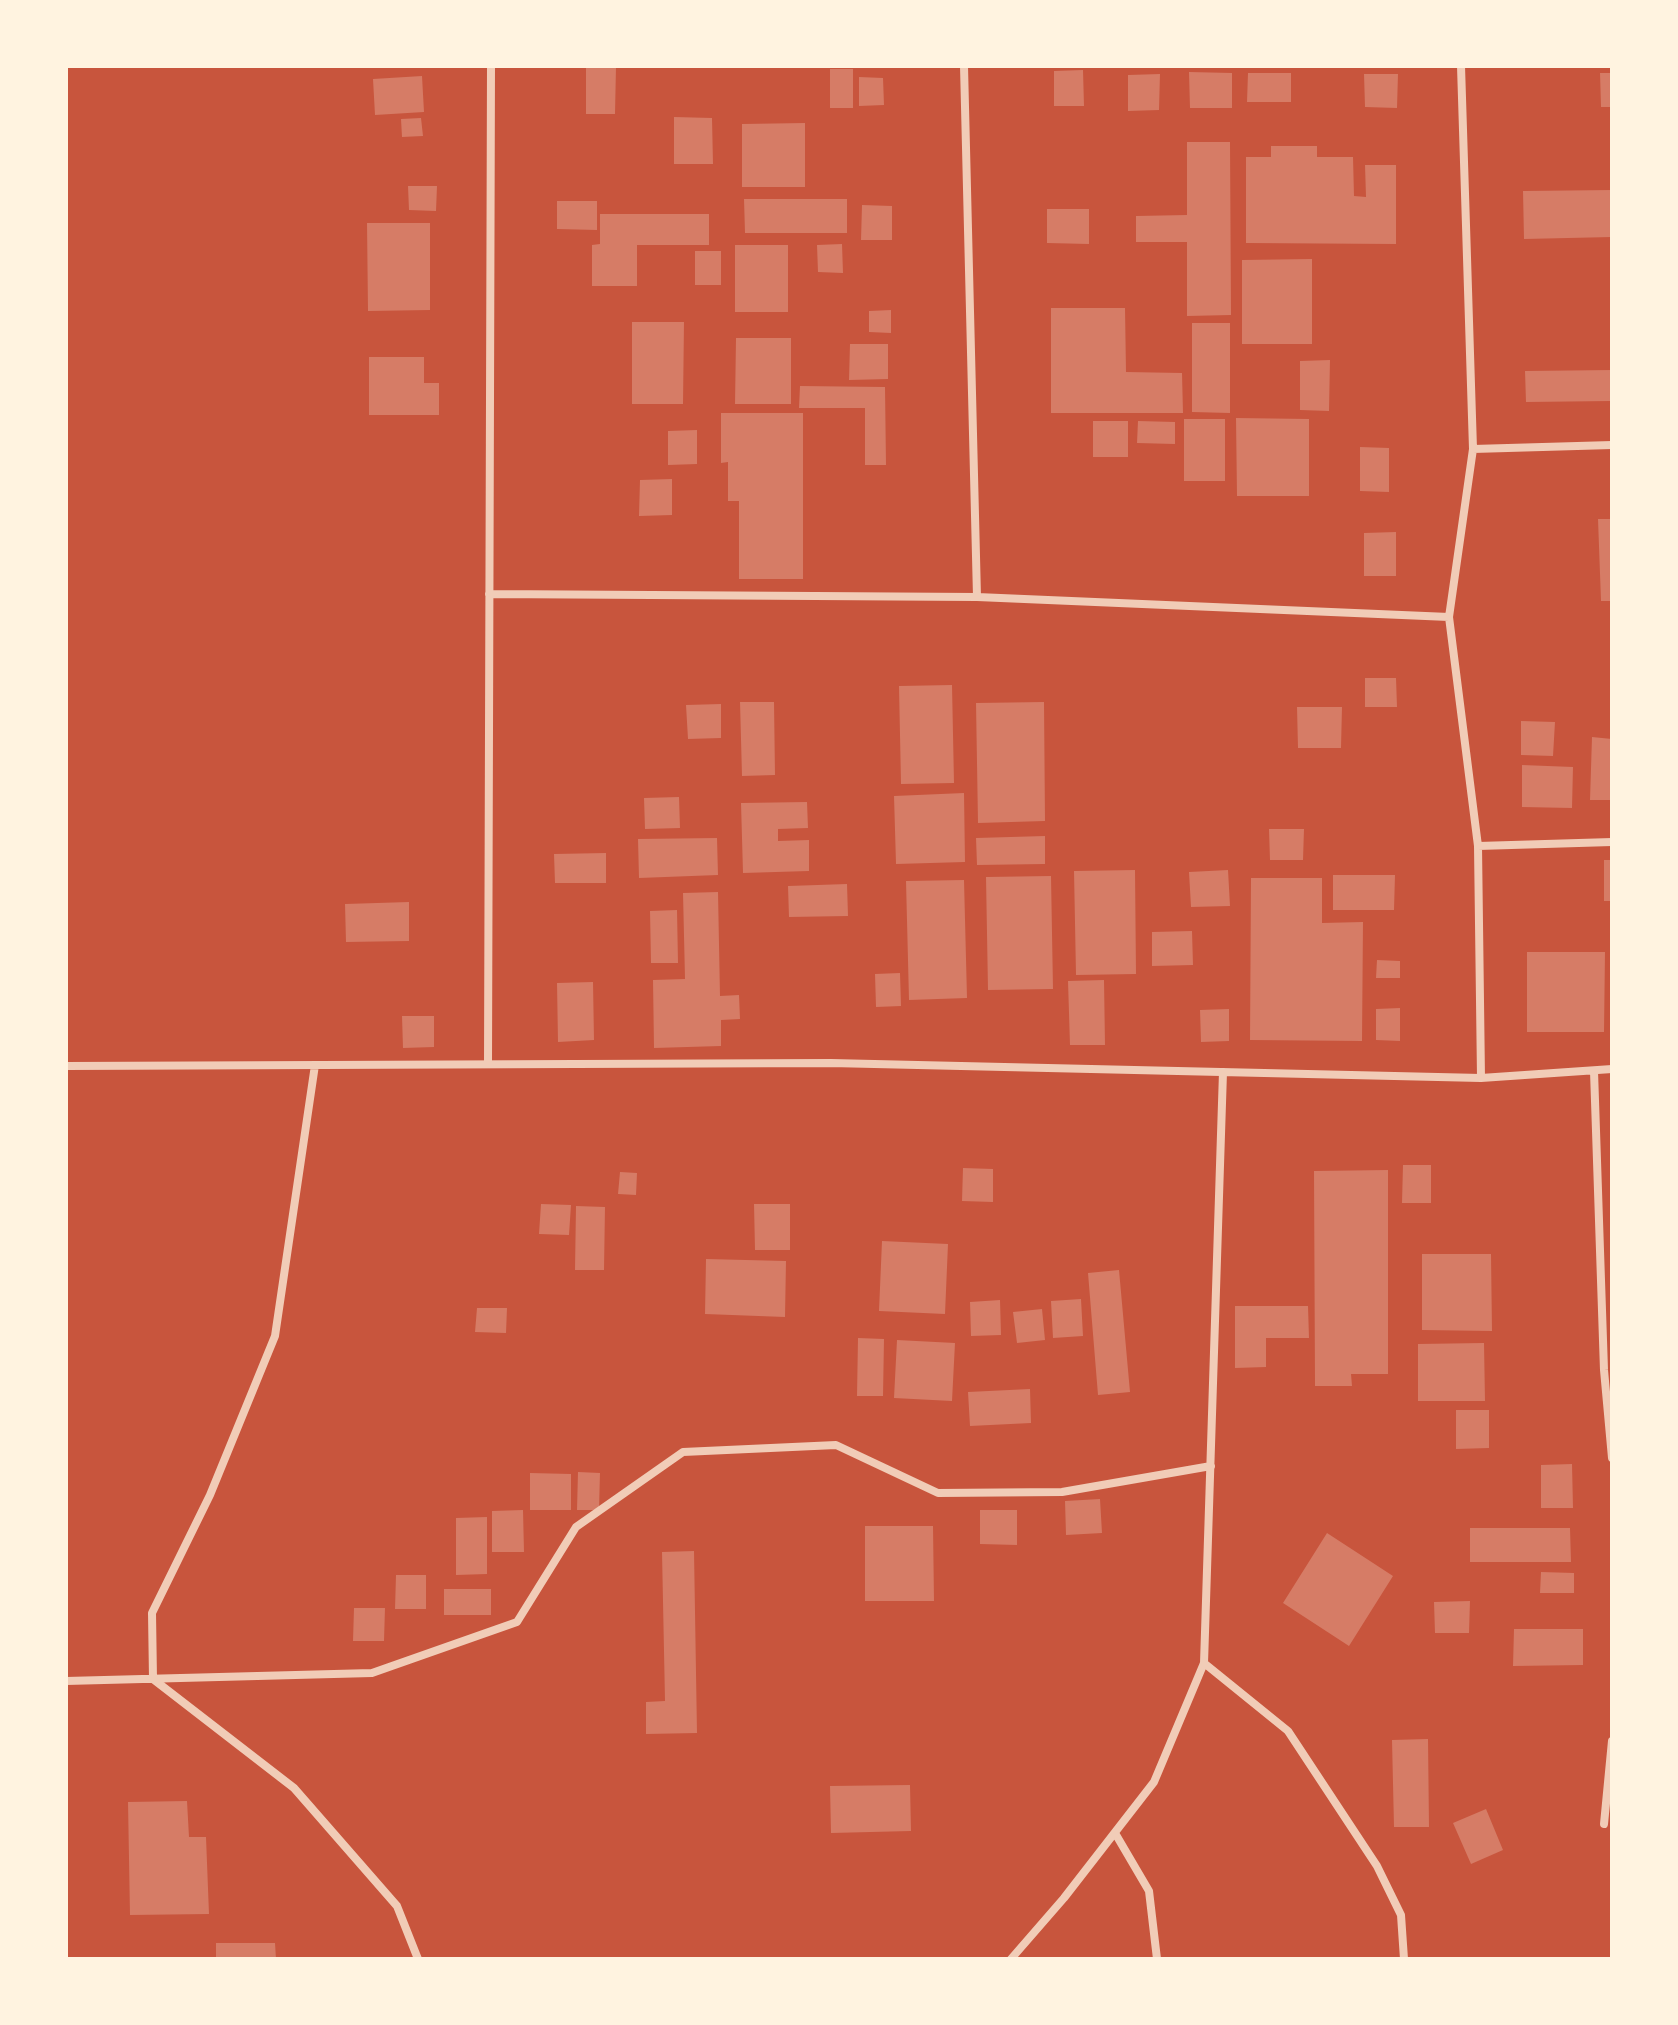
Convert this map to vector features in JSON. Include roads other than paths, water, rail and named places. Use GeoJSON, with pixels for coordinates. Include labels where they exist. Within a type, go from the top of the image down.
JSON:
{"type":"FeatureCollection","features":[{"type":"Feature","properties":{"kind":"street"},"geometry":{"type":"LineString","coordinates":[[488,1064],[491,66]]}},
{"type":"Feature","properties":{"kind":"street"},"geometry":{"type":"LineString","coordinates":[[964,66],[977,597]]}},
{"type":"Feature","properties":{"kind":"street"},"geometry":{"type":"LineString","coordinates":[[1461,66],[1473,449],[1449,617],[1478,846],[1481,1078]]}},
{"type":"Feature","properties":{"kind":"street"},"geometry":{"type":"LineString","coordinates":[[1473,449],[1612,445]]}},
{"type":"Feature","properties":{"kind":"street"},"geometry":{"type":"LineString","coordinates":[[489,594],[977,597],[1449,617]]}},
{"type":"Feature","properties":{"kind":"street"},"geometry":{"type":"LineString","coordinates":[[1478,846],[1612,842]]}},
{"type":"Feature","properties":{"kind":"street"},"geometry":{"type":"LineString","coordinates":[[66,1066],[831,1063],[1481,1078],[1612,1069]]}},
{"type":"Feature","properties":{"kind":"street"},"geometry":{"type":"LineString","coordinates":[[153,1679],[152,1613],[210,1495],[275,1336],[315,1065]]}},
{"type":"Feature","properties":{"kind":"street"},"geometry":{"type":"LineString","coordinates":[[1594,1071],[1604,1370],[1612,1458]]}},
{"type":"Feature","properties":{"kind":"street"},"geometry":{"type":"LineString","coordinates":[[1011,1959],[1064,1898],[1154,1782],[1204,1663],[1223,1072]]}},
{"type":"Feature","properties":{"kind":"street"},"geometry":{"type":"LineString","coordinates":[[66,1681],[372,1673],[517,1622],[576,1527],[683,1452],[836,1445],[938,1493],[1062,1492],[1211,1466]]}},
{"type":"Feature","properties":{"kind":"street"},"geometry":{"type":"LineString","coordinates":[[1204,1663],[1288,1731],[1377,1866],[1401,1915],[1404,1959]]}},
{"type":"Feature","properties":{"kind":"street"},"geometry":{"type":"LineString","coordinates":[[153,1679],[294,1788],[397,1906],[418,1959]]}},
{"type":"Feature","properties":{"kind":"street"},"geometry":{"type":"LineString","coordinates":[[1604,1824],[1612,1741]]}},
{"type":"Feature","properties":{"kind":"street"},"geometry":{"type":"LineString","coordinates":[[1115,1833],[1149,1891],[1157,1959]]}}]}
